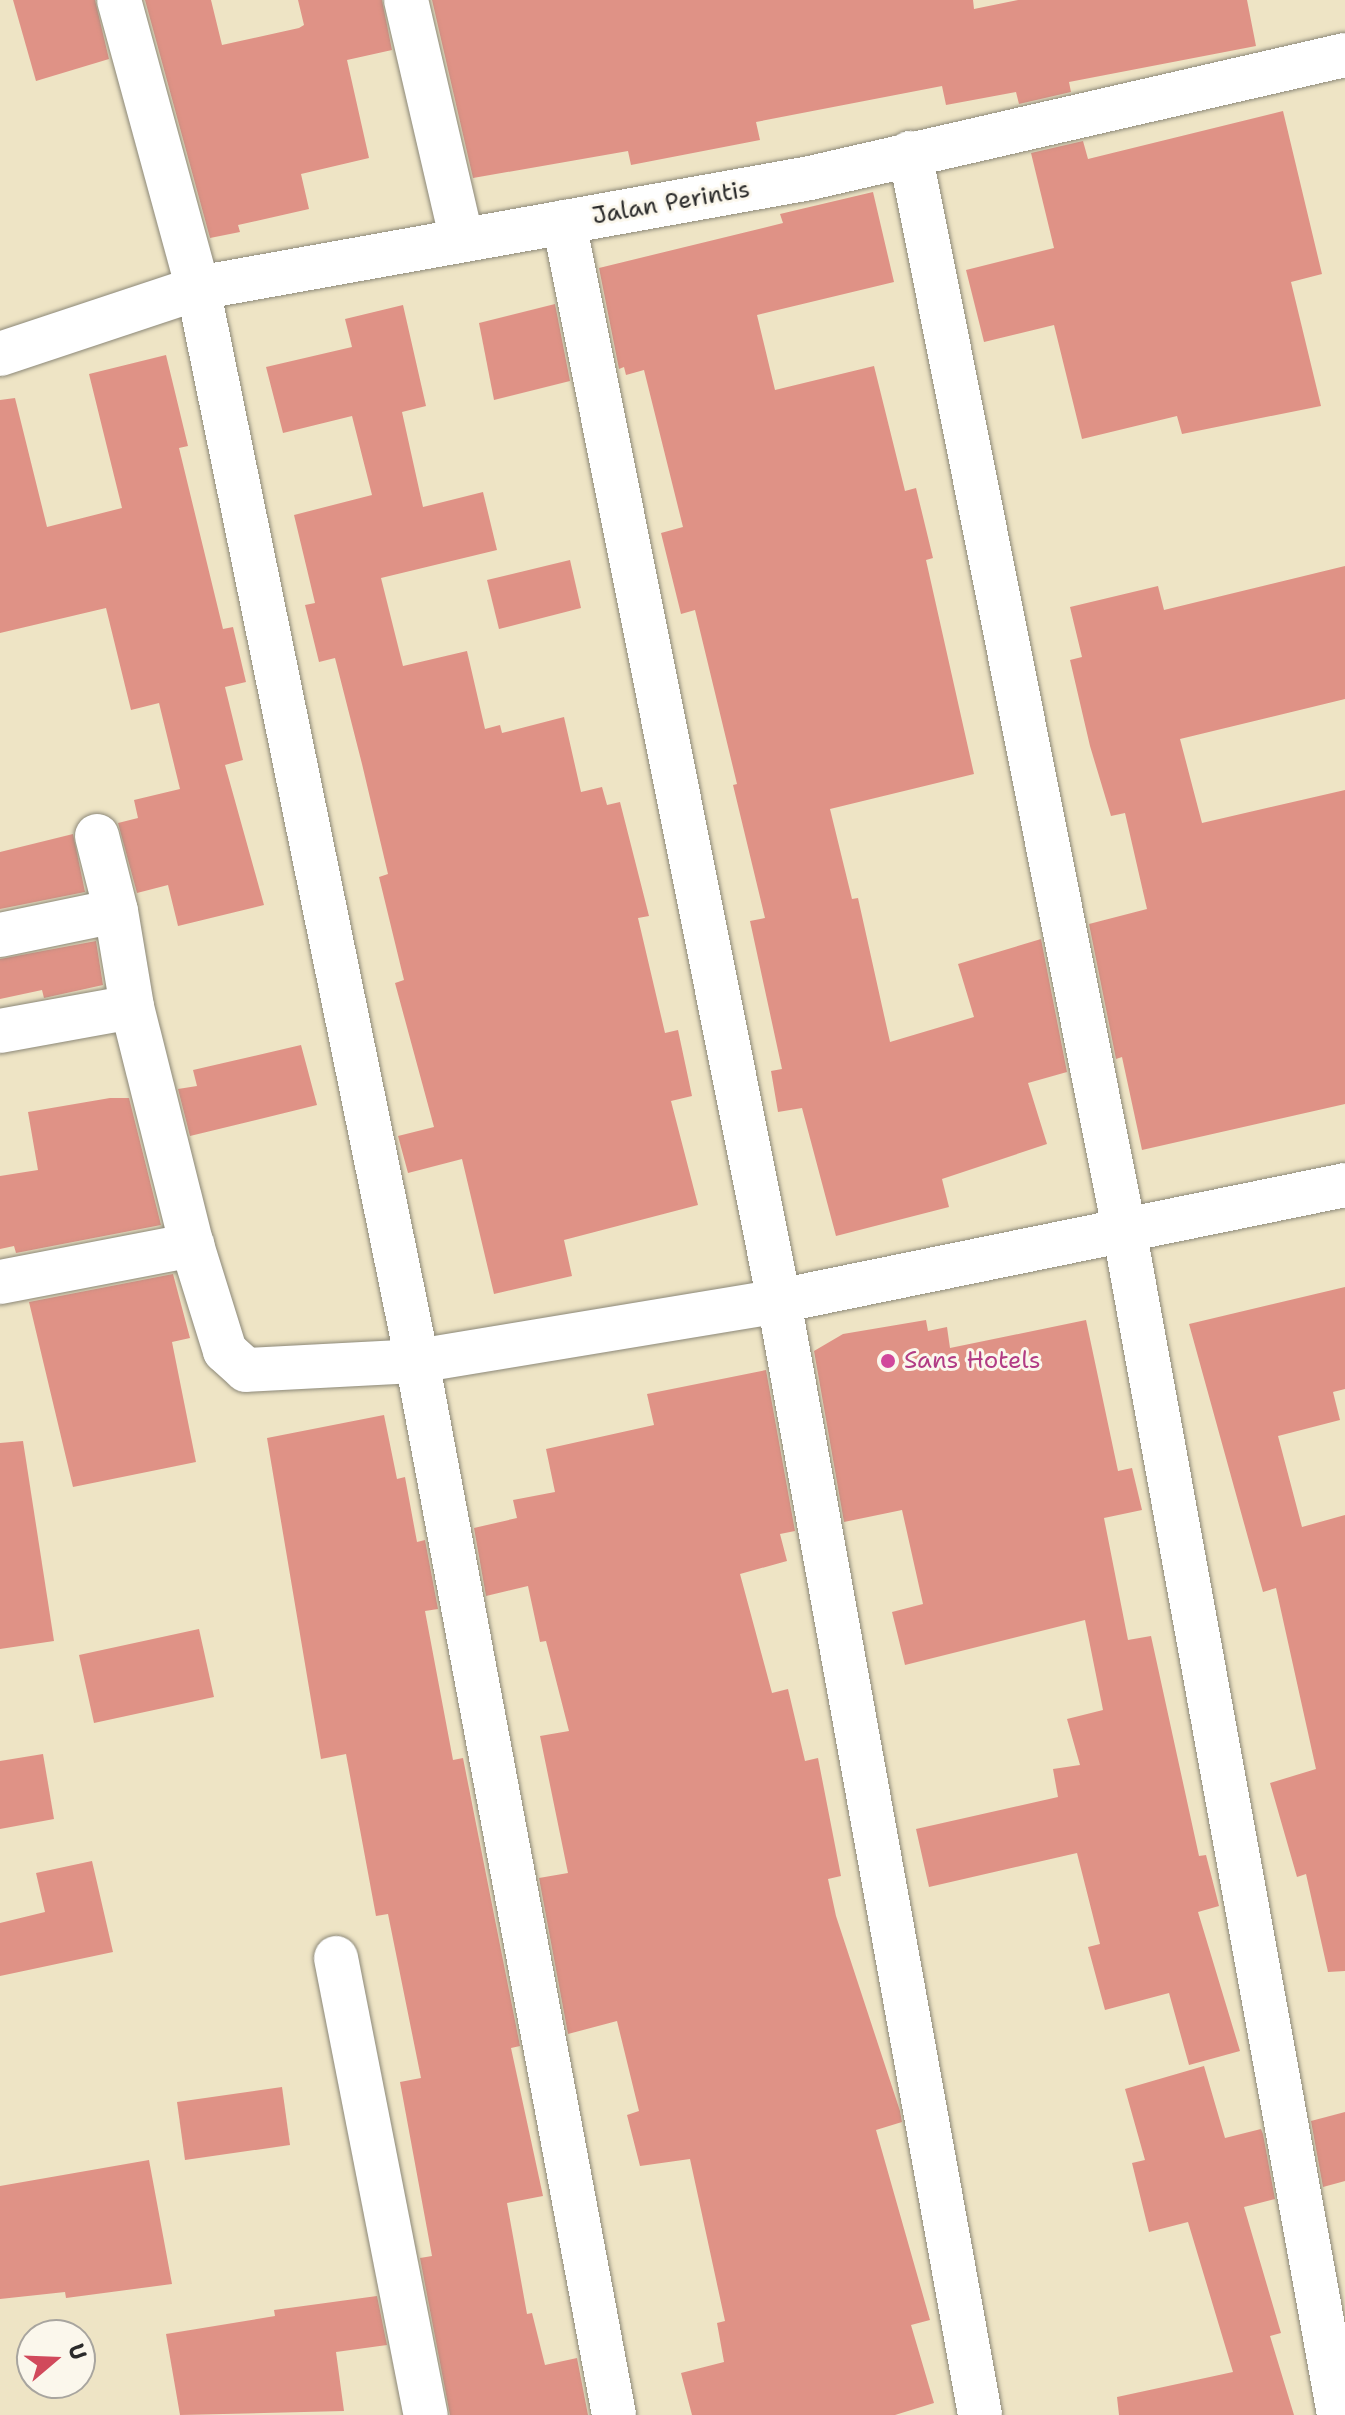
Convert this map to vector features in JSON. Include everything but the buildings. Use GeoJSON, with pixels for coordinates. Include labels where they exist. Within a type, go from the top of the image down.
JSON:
{"type":"FeatureCollection","features":[{"type":"Feature","properties":{"kind":"street"},"geometry":{"type":"LineString","coordinates":[[119,0],[198,288],[417,1361],[614,2415]]}},
{"type":"Feature","properties":{"kind":"street"},"geometry":{"type":"LineString","coordinates":[[406,0],[462,240]]}},
{"type":"Feature","properties":{"kind":"street","name":"Jalan Perintis"},"geometry":{"type":"LineString","coordinates":[[0,354],[198,288],[810,178],[1345,55]]}},
{"type":"Feature","properties":{"kind":"street"},"geometry":{"type":"LineString","coordinates":[[910,153],[1124,1229],[1339,2415]]}},
{"type":"Feature","properties":{"kind":"street"},"geometry":{"type":"LineString","coordinates":[[564,222],[779,1301],[980,2415]]}},
{"type":"Feature","properties":{"kind":"street"},"geometry":{"type":"LineString","coordinates":[[97,836],[116,911],[132,1007],[192,1245],[225,1351],[236,1366],[260,1373],[417,1361],[779,1301],[1345,1185]]}},
{"type":"Feature","properties":{"kind":"street"},"geometry":{"type":"LineString","coordinates":[[0,935],[116,911]]}},
{"type":"Feature","properties":{"kind":"street"},"geometry":{"type":"LineString","coordinates":[[0,1031],[132,1007]]}},
{"type":"Feature","properties":{"kind":"street"},"geometry":{"type":"LineString","coordinates":[[0,1282],[192,1245]]}},
{"type":"Feature","properties":{"kind":"street"},"geometry":{"type":"LineString","coordinates":[[336,1958],[426,2415]]}},
{"type":"Feature","properties":{"kind":"place","name":"Sans Hotels"},"geometry":{"type":"Point","coordinates":[888,1361]}}]}
